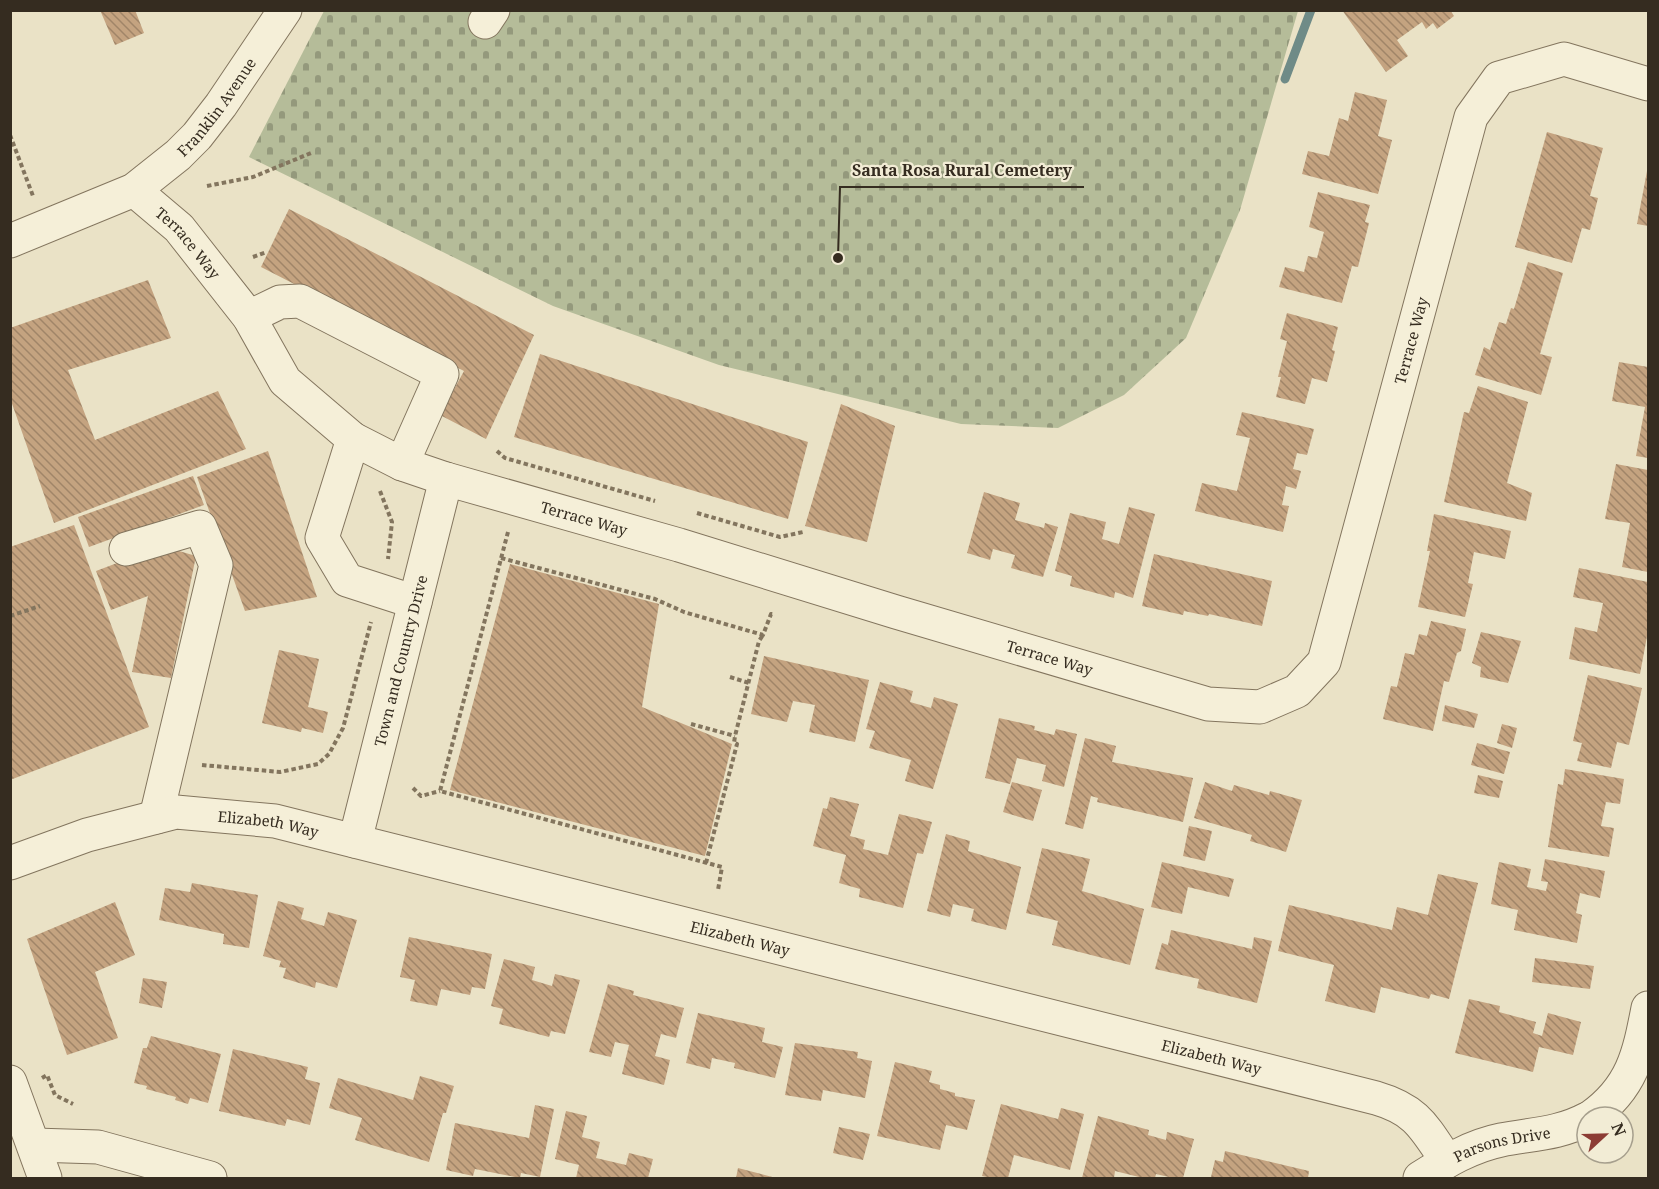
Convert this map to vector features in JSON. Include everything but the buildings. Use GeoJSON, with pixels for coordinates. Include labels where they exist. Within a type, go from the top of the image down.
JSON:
{"type":"FeatureCollection","features":[{"type":"Feature","properties":{"kind":"street","name":"Franklin Avenue"},"geometry":{"type":"LineString","coordinates":[[10,241],[135,190],[178,155],[197,136],[221,105],[285,10]]}},
{"type":"Feature","properties":{"kind":"street","name":"Terrace Way"},"geometry":{"type":"LineString","coordinates":[[135,190],[179,228],[249,317],[285,381],[353,439],[402,464],[446,479],[679,545],[885,609],[1208,704],[1260,707],[1297,691],[1324,662],[1471,117],[1499,78],[1564,59],[1648,84]]}},
{"type":"Feature","properties":{"kind":"street"},"geometry":{"type":"LineString","coordinates":[[249,317],[280,302],[300,302],[442,374],[402,464]]}},
{"type":"Feature","properties":{"kind":"street"},"geometry":{"type":"LineString","coordinates":[[353,439],[322,538],[347,580],[415,602]]}},
{"type":"Feature","properties":{"kind":"street","name":"Town and Country Drive"},"geometry":{"type":"LineString","coordinates":[[355,841],[446,479]]}},
{"type":"Feature","properties":{"kind":"street"},"geometry":{"type":"LineString","coordinates":[[126,549],[200,527],[216,565],[156,817]]}},
{"type":"Feature","properties":{"kind":"street","name":"Elizabeth Way"},"geometry":{"type":"LineString","coordinates":[[10,863],[87,835],[176,812],[275,821],[1393,1103],[1408,1111],[1421,1123],[1434,1170]]}},
{"type":"Feature","properties":{"kind":"street","name":"Parsons Drive"},"geometry":{"type":"LineString","coordinates":[[1604,1105],[1619,1092],[1629,1078],[1637,1058],[1648,1008]]}},
{"type":"Feature","properties":{"kind":"street"},"geometry":{"type":"LineString","coordinates":[[10,1082],[45,1179]]}},
{"type":"Feature","properties":{"kind":"street","name":"Parsons Drive"},"geometry":{"type":"LineString","coordinates":[[1434,1170],[1474,1147],[1499,1140],[1559,1131],[1575,1124]]}},
{"type":"Feature","properties":{"kind":"street"},"geometry":{"type":"LineString","coordinates":[[34,1145],[98,1147],[210,1179]]}},
{"type":"Feature","properties":{"kind":"path"},"geometry":{"type":"LineString","coordinates":[[10,135],[44,227]]}},
{"type":"Feature","properties":{"kind":"path"},"geometry":{"type":"LineString","coordinates":[[207,186],[253,177],[312,153]]}},
{"type":"Feature","properties":{"kind":"path"},"geometry":{"type":"LineString","coordinates":[[253,258],[267,252]]}},
{"type":"Feature","properties":{"kind":"path"},"geometry":{"type":"LineString","coordinates":[[497,451],[505,458],[665,504]]}},
{"type":"Feature","properties":{"kind":"path"},"geometry":{"type":"LineString","coordinates":[[169,764],[181,763],[280,772],[318,764],[329,754],[343,728],[388,558],[392,522],[380,491]]}},
{"type":"Feature","properties":{"kind":"path"},"geometry":{"type":"LineString","coordinates":[[688,511],[780,537],[803,531]]}},
{"type":"Feature","properties":{"kind":"path"},"geometry":{"type":"LineString","coordinates":[[440,791],[508,532]]}},
{"type":"Feature","properties":{"kind":"path"},"geometry":{"type":"LineString","coordinates":[[501,558],[655,599],[684,612],[763,635]]}},
{"type":"Feature","properties":{"kind":"path"},"geometry":{"type":"LineString","coordinates":[[10,616],[40,606]]}},
{"type":"Feature","properties":{"kind":"path"},"geometry":{"type":"LineString","coordinates":[[706,863],[737,744],[734,743],[735,736],[759,641],[771,614],[775,615]]}},
{"type":"Feature","properties":{"kind":"path"},"geometry":{"type":"LineString","coordinates":[[730,677],[749,683]]}},
{"type":"Feature","properties":{"kind":"path"},"geometry":{"type":"LineString","coordinates":[[691,724],[735,736]]}},
{"type":"Feature","properties":{"kind":"path"},"geometry":{"type":"LineString","coordinates":[[412,788],[421,796],[440,791],[722,867],[718,890]]}},
{"type":"Feature","properties":{"kind":"path"},"geometry":{"type":"LineString","coordinates":[[47,1075],[55,1095],[73,1104]]}},
{"type":"Feature","properties":{"kind":"green space"},"geometry":{"type":"Polygon","coordinates":[[[324,11],[1298,11],[1240,210],[1186,338],[1124,395],[1058,428],[961,424],[719,365],[553,306],[249,157],[324,11]]]}},
{"type":"Feature","properties":{"kind":"waterway"},"geometry":{"type":"LineString","coordinates":[[1285,79],[1311,10]]}},
{"type":"Feature","properties":{"kind":"place","name":"Santa Rosa Rural Cemetery"},"geometry":{"type":"Point","coordinates":[838,258]}}]}
